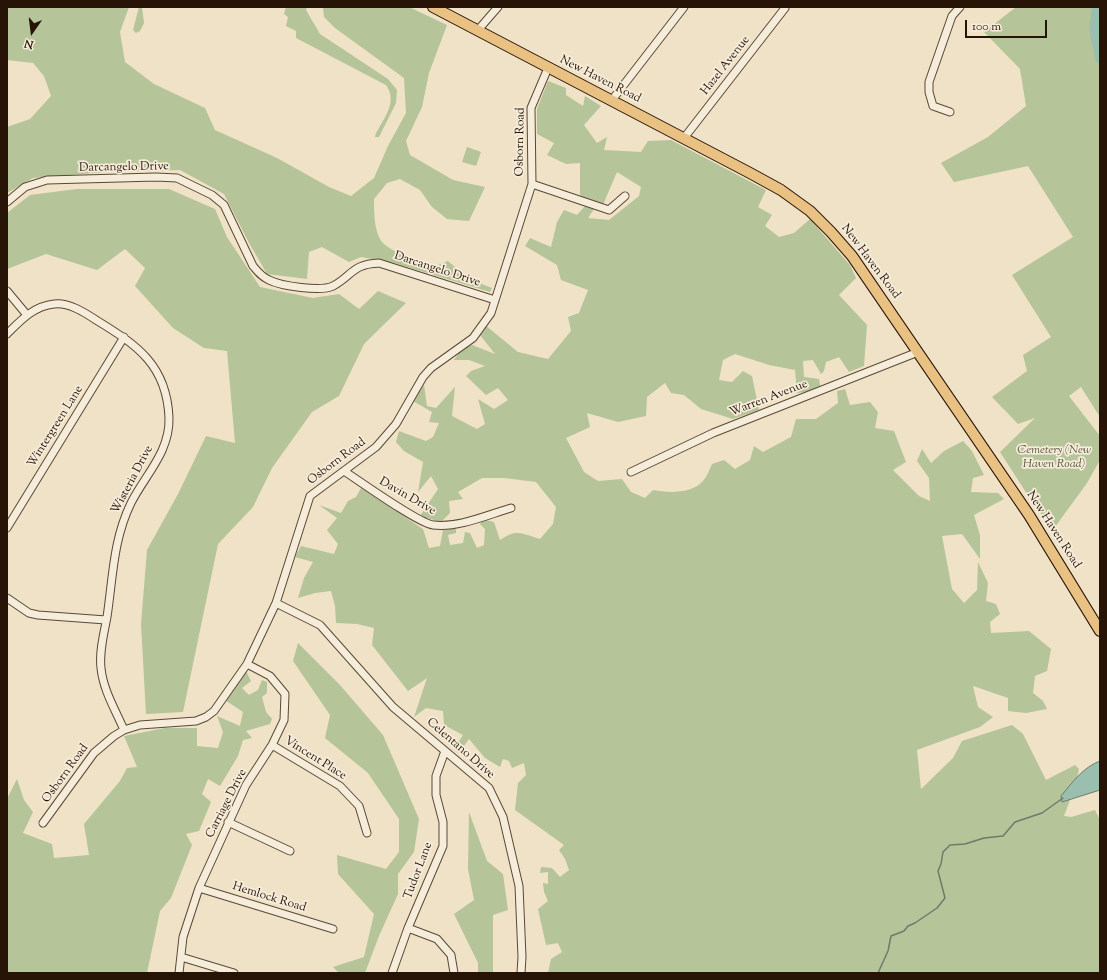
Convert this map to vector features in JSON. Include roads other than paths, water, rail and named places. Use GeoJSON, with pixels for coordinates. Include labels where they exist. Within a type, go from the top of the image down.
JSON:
{"type":"FeatureCollection","features":[{"type":"Feature","properties":{"kind":"main road","name":"New Haven Road"},"geometry":{"type":"LineString","coordinates":[[433,7],[781,190],[810,211],[852,256],[1029,515],[1100,631]]}},
{"type":"Feature","properties":{"kind":"street"},"geometry":{"type":"LineString","coordinates":[[478,30],[498,7]]}},
{"type":"Feature","properties":{"kind":"street"},"geometry":{"type":"LineString","coordinates":[[612,100],[684,7]]}},
{"type":"Feature","properties":{"kind":"street"},"geometry":{"type":"LineString","coordinates":[[950,112],[933,106],[928,92],[928,82],[952,16],[960,7]]}},
{"type":"Feature","properties":{"kind":"street","name":"Hazel Avenue"},"geometry":{"type":"LineString","coordinates":[[684,138],[784,8]]}},
{"type":"Feature","properties":{"kind":"street","name":"Osborn Road"},"geometry":{"type":"LineString","coordinates":[[43,823],[94,753],[104,743],[124,730],[140,725],[196,721],[206,717],[214,711],[247,664],[276,604],[310,496],[376,447],[396,424],[423,377],[430,368],[473,338],[491,313],[532,184],[531,108],[548,68]]}},
{"type":"Feature","properties":{"kind":"street","name":"Darcangelo Drive"},"geometry":{"type":"LineString","coordinates":[[7,202],[25,187],[47,180],[156,177],[177,178],[218,199],[224,205],[253,266],[259,274],[270,281],[315,289],[324,288],[333,286],[360,266],[378,263],[495,300]]}},
{"type":"Feature","properties":{"kind":"street"},"geometry":{"type":"LineString","coordinates":[[532,184],[609,210],[625,196]]}},
{"type":"Feature","properties":{"kind":"street"},"geometry":{"type":"LineString","coordinates":[[7,291],[27,315]]}},
{"type":"Feature","properties":{"kind":"street","name":"Wisteria Drive"},"geometry":{"type":"LineString","coordinates":[[7,334],[27,315],[41,307],[55,303],[68,305],[89,315],[124,337],[144,353],[158,372],[165,390],[169,420],[164,447],[156,464],[132,501],[116,543],[100,667],[103,681],[124,730]]}},
{"type":"Feature","properties":{"kind":"street","name":"Wintergreen Lane"},"geometry":{"type":"LineString","coordinates":[[7,528],[124,337]]}},
{"type":"Feature","properties":{"kind":"street","name":"Warren Avenue"},"geometry":{"type":"LineString","coordinates":[[631,472],[713,433],[918,352]]}},
{"type":"Feature","properties":{"kind":"street","name":"Davin Drive"},"geometry":{"type":"LineString","coordinates":[[344,472],[432,525],[462,523],[511,508]]}},
{"type":"Feature","properties":{"kind":"street"},"geometry":{"type":"LineString","coordinates":[[7,598],[29,613],[38,615],[106,620]]}},
{"type":"Feature","properties":{"kind":"street","name":"Celentano Drive"},"geometry":{"type":"LineString","coordinates":[[276,604],[320,625],[393,707],[489,788],[503,817],[519,886],[522,957],[521,973]]}},
{"type":"Feature","properties":{"kind":"street","name":"Carriage Drive"},"geometry":{"type":"LineString","coordinates":[[179,973],[184,937],[199,888],[246,785],[272,745],[284,720],[285,694],[270,676],[247,664]]}},
{"type":"Feature","properties":{"kind":"street","name":"Vincent Place"},"geometry":{"type":"LineString","coordinates":[[272,745],[340,786],[359,806],[367,833]]}},
{"type":"Feature","properties":{"kind":"street","name":"Tudor Lane"},"geometry":{"type":"LineString","coordinates":[[392,973],[408,928],[442,846],[443,822],[436,795],[436,776],[445,751]]}},
{"type":"Feature","properties":{"kind":"street"},"geometry":{"type":"LineString","coordinates":[[228,822],[290,851]]}},
{"type":"Feature","properties":{"kind":"street","name":"Hemlock Road"},"geometry":{"type":"LineString","coordinates":[[199,888],[333,929]]}},
{"type":"Feature","properties":{"kind":"street"},"geometry":{"type":"LineString","coordinates":[[408,928],[437,940],[452,955],[454,973]]}},
{"type":"Feature","properties":{"kind":"street"},"geometry":{"type":"LineString","coordinates":[[181,957],[234,973]]}},
{"type":"Feature","properties":{"kind":"waterway"},"geometry":{"type":"LineString","coordinates":[[1097,7],[1094,28],[1100,58]]}},
{"type":"Feature","properties":{"kind":"waterway"},"geometry":{"type":"LineString","coordinates":[[878,973],[888,951],[891,936],[904,931],[908,926],[937,908],[945,898],[938,871],[943,852],[950,845],[965,844],[984,838],[1003,836],[1015,822],[1042,813],[1063,798]]}},
{"type":"Feature","properties":{"kind":"park label","name":"Cemetery (New Haven Road)"},"geometry":{"type":"Point","coordinates":[1054,458]}}]}
